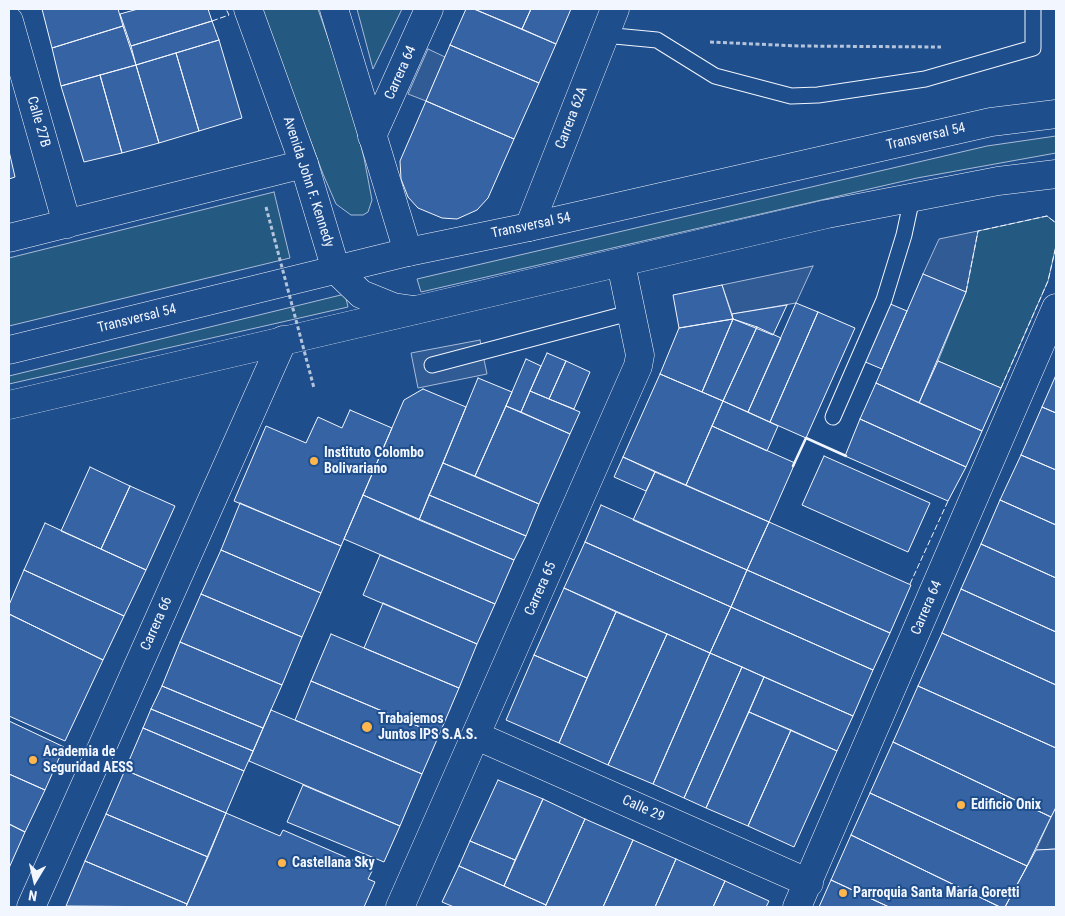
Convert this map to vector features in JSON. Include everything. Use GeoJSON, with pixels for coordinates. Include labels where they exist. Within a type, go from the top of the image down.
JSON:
{"type":"FeatureCollection","features":[{"type":"Feature","properties":{"kind":"street","name":"Avenida John F. Kennedy"},"geometry":{"type":"LineString","coordinates":[[248,9],[304,164],[336,270],[361,294],[393,307],[414,310]]}},
{"type":"Feature","properties":{"kind":"street"},"geometry":{"type":"LineString","coordinates":[[334,9],[408,252]]}},
{"type":"Feature","properties":{"kind":"street","name":"Carrera 64"},"geometry":{"type":"LineString","coordinates":[[372,136],[429,9]]}},
{"type":"Feature","properties":{"kind":"street","name":"Carrera 62A"},"geometry":{"type":"LineString","coordinates":[[529,227],[615,9]]}},
{"type":"Feature","properties":{"kind":"street","name":"Calle 27B"},"geometry":{"type":"LineString","coordinates":[[9,21],[67,224]]}},
{"type":"Feature","properties":{"kind":"street","name":"Transversal 54"},"geometry":{"type":"LineString","coordinates":[[9,350],[408,252],[529,227],[991,122],[1056,114]]}},
{"type":"Feature","properties":{"kind":"street"},"geometry":{"type":"LineString","coordinates":[[9,238],[304,164]]}},
{"type":"Feature","properties":{"kind":"street"},"geometry":{"type":"LineString","coordinates":[[9,405],[283,340],[621,264],[827,214],[998,181],[1056,174]]}},
{"type":"Feature","properties":{"kind":"street","name":"Carrera 65"},"geometry":{"type":"LineString","coordinates":[[400,907],[477,736],[638,366],[640,355],[633,312],[621,264]]}},
{"type":"Feature","properties":{"kind":"street","name":"Carrera 64"},"geometry":{"type":"LineString","coordinates":[[797,907],[1056,308]]}},
{"type":"Feature","properties":{"kind":"street","name":"Carrera 66"},"geometry":{"type":"LineString","coordinates":[[31,907],[283,340]]}},
{"type":"Feature","properties":{"kind":"street","name":"Calle 29"},"geometry":{"type":"LineString","coordinates":[[477,736],[809,883]]}},
{"type":"Feature","properties":{"kind":"lane"},"geometry":{"type":"LineString","coordinates":[[604,35],[657,40],[715,76],[791,96],[818,95],[926,79],[1033,48],[1033,9]]}},
{"type":"Feature","properties":{"kind":"lane"},"geometry":{"type":"LineString","coordinates":[[833,417],[884,300],[904,234],[912,198]]}},
{"type":"Feature","properties":{"kind":"lane"},"geometry":{"type":"LineString","coordinates":[[432,365],[633,312]]}},
{"type":"Feature","properties":{"kind":"path"},"geometry":{"type":"LineString","coordinates":[[704,42],[799,46],[945,47]]}},
{"type":"Feature","properties":{"kind":"path"},"geometry":{"type":"LineString","coordinates":[[266,207],[314,388]]}},
{"type":"Feature","properties":{"kind":"shaded area"},"geometry":{"type":"Polygon","coordinates":[[[261,9],[318,9],[349,99],[364,158],[372,200],[368,212],[363,215],[351,215],[336,204],[261,9]]]}},
{"type":"Feature","properties":{"kind":"shaded area"},"geometry":{"type":"Polygon","coordinates":[[[357,9],[402,9],[373,69],[357,9]]]}},
{"type":"Feature","properties":{"kind":"shaded area"},"geometry":{"type":"Polygon","coordinates":[[[428,49],[445,57],[426,101],[408,94],[428,49]]]}},
{"type":"Feature","properties":{"kind":"shaded area"},"geometry":{"type":"Polygon","coordinates":[[[1056,136],[1056,153],[917,178],[421,292],[417,279],[987,146],[1056,136]]]}},
{"type":"Feature","properties":{"kind":"shaded area"},"geometry":{"type":"Polygon","coordinates":[[[274,192],[290,258],[9,326],[9,258],[274,192]]]}},
{"type":"Feature","properties":{"kind":"shaded area"},"geometry":{"type":"Polygon","coordinates":[[[1047,216],[1056,223],[1056,246],[1048,281],[1001,388],[938,361],[966,292],[978,231],[1047,216]]]}},
{"type":"Feature","properties":{"kind":"shaded area"},"geometry":{"type":"Polygon","coordinates":[[[978,231],[966,292],[923,274],[939,239],[978,231]]]}},
{"type":"Feature","properties":{"kind":"shaded area"},"geometry":{"type":"Polygon","coordinates":[[[813,266],[796,303],[732,314],[722,285],[813,266]]]}},
{"type":"Feature","properties":{"kind":"shaded area"},"geometry":{"type":"Polygon","coordinates":[[[345,294],[348,307],[9,384],[9,376],[345,294]]]}},
{"type":"Feature","properties":{"kind":"shaded area"},"geometry":{"type":"Polygon","coordinates":[[[480,340],[487,374],[418,388],[411,353],[480,340]]]}},
{"type":"Feature","properties":{"kind":"shaded area"},"geometry":{"type":"Polygon","coordinates":[[[1056,807],[1056,849],[1036,850],[1051,817],[1056,807]]]}},
{"type":"Feature","properties":{"kind":"building"},"geometry":{"type":"Polygon","coordinates":[[[42,9],[118,9],[123,26],[52,48],[42,9]]]}},
{"type":"Feature","properties":{"kind":"building"},"geometry":{"type":"Polygon","coordinates":[[[138,9],[208,9],[212,21],[131,46],[120,14],[138,9]]]}},
{"type":"Feature","properties":{"kind":"building"},"geometry":{"type":"Polygon","coordinates":[[[466,9],[474,9],[556,44],[539,83],[450,45],[466,9]]]}},
{"type":"Feature","properties":{"kind":"building"},"geometry":{"type":"Polygon","coordinates":[[[474,9],[531,9],[522,29],[474,9]]]}},
{"type":"Feature","properties":{"kind":"building"},"geometry":{"type":"Polygon","coordinates":[[[531,9],[571,9],[556,44],[522,29],[531,9]]]}},
{"type":"Feature","properties":{"kind":"building"},"geometry":{"type":"Polygon","coordinates":[[[212,21],[219,40],[136,65],[131,46],[212,21]]]}},
{"type":"Feature","properties":{"kind":"building"},"geometry":{"type":"Polygon","coordinates":[[[123,26],[136,65],[61,86],[52,48],[123,26]]]}},
{"type":"Feature","properties":{"kind":"building"},"geometry":{"type":"Polygon","coordinates":[[[219,40],[242,118],[199,131],[176,53],[219,40]]]}},
{"type":"Feature","properties":{"kind":"building"},"geometry":{"type":"Polygon","coordinates":[[[450,45],[539,83],[514,139],[426,101],[450,45]]]}},
{"type":"Feature","properties":{"kind":"building"},"geometry":{"type":"Polygon","coordinates":[[[176,53],[199,131],[159,143],[136,65],[176,53]]]}},
{"type":"Feature","properties":{"kind":"building"},"geometry":{"type":"Polygon","coordinates":[[[136,65],[159,143],[122,153],[100,75],[136,65]]]}},
{"type":"Feature","properties":{"kind":"building"},"geometry":{"type":"Polygon","coordinates":[[[100,75],[122,153],[84,162],[61,86],[100,75]]]}},
{"type":"Feature","properties":{"kind":"building"},"geometry":{"type":"Polygon","coordinates":[[[426,101],[514,139],[488,198],[477,210],[457,219],[442,218],[418,208],[408,197],[401,179],[400,161],[426,101]]]}},
{"type":"Feature","properties":{"kind":"building"},"geometry":{"type":"Polygon","coordinates":[[[9,151],[15,177],[9,179],[9,151]]]}},
{"type":"Feature","properties":{"kind":"building"},"geometry":{"type":"Polygon","coordinates":[[[923,274],[966,292],[919,403],[876,383],[923,274]]]}},
{"type":"Feature","properties":{"kind":"building"},"geometry":{"type":"Polygon","coordinates":[[[722,285],[733,319],[679,328],[673,295],[722,285]]]}},
{"type":"Feature","properties":{"kind":"building"},"geometry":{"type":"Polygon","coordinates":[[[796,303],[818,312],[770,422],[748,412],[796,303]]]}},
{"type":"Feature","properties":{"kind":"building"},"geometry":{"type":"Polygon","coordinates":[[[888,303],[907,311],[882,369],[863,361],[888,303]]]}},
{"type":"Feature","properties":{"kind":"building"},"geometry":{"type":"Polygon","coordinates":[[[787,305],[773,335],[733,319],[732,314],[787,305]]]}},
{"type":"Feature","properties":{"kind":"building"},"geometry":{"type":"Polygon","coordinates":[[[818,312],[855,328],[806,438],[770,422],[818,312]]]}},
{"type":"Feature","properties":{"kind":"building"},"geometry":{"type":"Polygon","coordinates":[[[733,319],[702,392],[660,374],[679,328],[733,319]]]}},
{"type":"Feature","properties":{"kind":"building"},"geometry":{"type":"Polygon","coordinates":[[[733,319],[757,327],[723,401],[702,392],[733,319]]]}},
{"type":"Feature","properties":{"kind":"building"},"geometry":{"type":"Polygon","coordinates":[[[757,327],[781,338],[748,412],[723,401],[757,327]]]}},
{"type":"Feature","properties":{"kind":"building"},"geometry":{"type":"Polygon","coordinates":[[[547,353],[566,361],[549,399],[530,391],[547,353]]]}},
{"type":"Feature","properties":{"kind":"building"},"geometry":{"type":"Polygon","coordinates":[[[526,359],[541,366],[521,412],[506,406],[526,359]]]}},
{"type":"Feature","properties":{"kind":"building"},"geometry":{"type":"Polygon","coordinates":[[[566,361],[590,372],[574,409],[549,399],[566,361]]]}},
{"type":"Feature","properties":{"kind":"building"},"geometry":{"type":"Polygon","coordinates":[[[938,361],[1001,388],[982,431],[919,403],[938,361]]]}},
{"type":"Feature","properties":{"kind":"building"},"geometry":{"type":"Polygon","coordinates":[[[660,374],[723,401],[686,485],[623,457],[660,374]]]}},
{"type":"Feature","properties":{"kind":"building"},"geometry":{"type":"Polygon","coordinates":[[[1056,375],[1056,413],[1042,407],[1056,375]]]}},
{"type":"Feature","properties":{"kind":"building"},"geometry":{"type":"Polygon","coordinates":[[[478,378],[512,392],[475,476],[443,463],[478,378]]]}},
{"type":"Feature","properties":{"kind":"building"},"geometry":{"type":"Polygon","coordinates":[[[876,383],[982,431],[966,467],[860,419],[876,383]]]}},
{"type":"Feature","properties":{"kind":"building"},"geometry":{"type":"Polygon","coordinates":[[[423,389],[466,407],[419,520],[363,495],[404,400],[423,389]]]}},
{"type":"Feature","properties":{"kind":"building"},"geometry":{"type":"Polygon","coordinates":[[[530,391],[580,412],[570,434],[521,412],[530,391]]]}},
{"type":"Feature","properties":{"kind":"building"},"geometry":{"type":"Polygon","coordinates":[[[723,401],[778,426],[767,451],[712,426],[723,401]]]}},
{"type":"Feature","properties":{"kind":"building"},"geometry":{"type":"Polygon","coordinates":[[[506,406],[570,434],[539,504],[475,476],[506,406]]]}},
{"type":"Feature","properties":{"kind":"building"},"geometry":{"type":"Polygon","coordinates":[[[1042,407],[1056,413],[1056,470],[1021,455],[1042,407]]]}},
{"type":"Feature","properties":{"kind":"building","name":"Instituto Colombo Bolivariano"},"geometry":{"type":"Polygon","coordinates":[[[350,410],[392,428],[341,546],[234,501],[266,426],[306,443],[318,417],[342,428],[350,410]]]}},
{"type":"Feature","properties":{"kind":"building"},"geometry":{"type":"Polygon","coordinates":[[[860,419],[966,467],[948,501],[845,456],[860,419]]]}},
{"type":"Feature","properties":{"kind":"building"},"geometry":{"type":"Polygon","coordinates":[[[712,426],[795,463],[769,522],[686,485],[712,426]]]}},
{"type":"Feature","properties":{"kind":"building"},"geometry":{"type":"Polygon","coordinates":[[[1021,455],[1056,470],[1056,525],[1000,500],[1021,455]]]}},
{"type":"Feature","properties":{"kind":"building"},"geometry":{"type":"Polygon","coordinates":[[[824,456],[930,503],[908,552],[802,505],[824,456]]]}},
{"type":"Feature","properties":{"kind":"building"},"geometry":{"type":"Polygon","coordinates":[[[623,457],[655,472],[646,491],[614,477],[623,457]]]}},
{"type":"Feature","properties":{"kind":"building"},"geometry":{"type":"Polygon","coordinates":[[[443,463],[539,504],[526,536],[429,495],[443,463]]]}},
{"type":"Feature","properties":{"kind":"building"},"geometry":{"type":"Polygon","coordinates":[[[90,467],[130,486],[101,549],[61,531],[90,467]]]}},
{"type":"Feature","properties":{"kind":"building"},"geometry":{"type":"Polygon","coordinates":[[[655,472],[769,522],[747,570],[633,520],[655,472]]]}},
{"type":"Feature","properties":{"kind":"building"},"geometry":{"type":"Polygon","coordinates":[[[130,486],[175,506],[146,570],[101,549],[130,486]]]}},
{"type":"Feature","properties":{"kind":"building"},"geometry":{"type":"Polygon","coordinates":[[[363,495],[514,560],[495,604],[344,539],[363,495]]]}},
{"type":"Feature","properties":{"kind":"building"},"geometry":{"type":"Polygon","coordinates":[[[429,495],[526,536],[514,560],[419,520],[429,495]]]}},
{"type":"Feature","properties":{"kind":"building"},"geometry":{"type":"Polygon","coordinates":[[[1000,500],[1056,525],[1056,578],[981,544],[1000,500]]]}},
{"type":"Feature","properties":{"kind":"building"},"geometry":{"type":"Polygon","coordinates":[[[240,503],[341,546],[321,593],[221,550],[240,503]]]}},
{"type":"Feature","properties":{"kind":"building"},"geometry":{"type":"Polygon","coordinates":[[[601,505],[747,570],[731,607],[585,542],[601,505]]]}},
{"type":"Feature","properties":{"kind":"building"},"geometry":{"type":"Polygon","coordinates":[[[769,522],[911,585],[890,633],[747,570],[769,522]]]}},
{"type":"Feature","properties":{"kind":"building"},"geometry":{"type":"Polygon","coordinates":[[[45,523],[146,570],[124,616],[24,570],[45,523]]]}},
{"type":"Feature","properties":{"kind":"building"},"geometry":{"type":"Polygon","coordinates":[[[585,542],[731,607],[710,653],[564,588],[585,542]]]}},
{"type":"Feature","properties":{"kind":"building"},"geometry":{"type":"Polygon","coordinates":[[[981,544],[1056,578],[1056,632],[961,589],[981,544]]]}},
{"type":"Feature","properties":{"kind":"building"},"geometry":{"type":"Polygon","coordinates":[[[221,550],[321,593],[302,637],[201,594],[221,550]]]}},
{"type":"Feature","properties":{"kind":"building"},"geometry":{"type":"Polygon","coordinates":[[[380,555],[495,604],[477,644],[363,595],[380,555]]]}},
{"type":"Feature","properties":{"kind":"building"},"geometry":{"type":"Polygon","coordinates":[[[24,570],[124,616],[103,660],[9,614],[9,605],[24,570]]]}},
{"type":"Feature","properties":{"kind":"building"},"geometry":{"type":"Polygon","coordinates":[[[747,570],[890,633],[873,670],[731,607],[747,570]]]}},
{"type":"Feature","properties":{"kind":"building"},"geometry":{"type":"Polygon","coordinates":[[[564,588],[616,612],[587,678],[534,655],[564,588]]]}},
{"type":"Feature","properties":{"kind":"building"},"geometry":{"type":"Polygon","coordinates":[[[961,589],[1056,632],[1056,685],[942,633],[961,589]]]}},
{"type":"Feature","properties":{"kind":"building"},"geometry":{"type":"Polygon","coordinates":[[[201,594],[302,637],[282,685],[180,642],[201,594]]]}},
{"type":"Feature","properties":{"kind":"building"},"geometry":{"type":"Polygon","coordinates":[[[383,603],[477,644],[459,688],[364,648],[383,603]]]}},
{"type":"Feature","properties":{"kind":"building"},"geometry":{"type":"Polygon","coordinates":[[[731,607],[873,670],[853,716],[710,653],[731,607]]]}},
{"type":"Feature","properties":{"kind":"building"},"geometry":{"type":"Polygon","coordinates":[[[616,612],[667,634],[608,765],[559,743],[616,612]]]}},
{"type":"Feature","properties":{"kind":"building"},"geometry":{"type":"Polygon","coordinates":[[[9,614],[103,660],[65,741],[9,716],[9,614]]]}},
{"type":"Feature","properties":{"kind":"building"},"geometry":{"type":"Polygon","coordinates":[[[942,633],[1056,685],[1056,748],[918,686],[942,633]]]}},
{"type":"Feature","properties":{"kind":"building"},"geometry":{"type":"Polygon","coordinates":[[[331,634],[459,688],[439,735],[311,681],[331,634]]]}},
{"type":"Feature","properties":{"kind":"building"},"geometry":{"type":"Polygon","coordinates":[[[667,634],[710,653],[653,784],[608,765],[667,634]]]}},
{"type":"Feature","properties":{"kind":"building"},"geometry":{"type":"Polygon","coordinates":[[[180,642],[282,685],[263,728],[162,686],[180,642]]]}},
{"type":"Feature","properties":{"kind":"building"},"geometry":{"type":"Polygon","coordinates":[[[710,653],[742,667],[684,798],[653,784],[710,653]]]}},
{"type":"Feature","properties":{"kind":"building"},"geometry":{"type":"Polygon","coordinates":[[[534,655],[587,678],[559,743],[506,720],[534,655]]]}},
{"type":"Feature","properties":{"kind":"building"},"geometry":{"type":"Polygon","coordinates":[[[742,667],[764,677],[706,808],[684,798],[742,667]]]}},
{"type":"Feature","properties":{"kind":"building"},"geometry":{"type":"Polygon","coordinates":[[[764,677],[853,716],[837,751],[749,712],[764,677]]]}},
{"type":"Feature","properties":{"kind":"building","name":"Trabajemos Juntos IPS S.A.S."},"geometry":{"type":"Polygon","coordinates":[[[311,681],[439,735],[422,774],[295,720],[311,681]]]}},
{"type":"Feature","properties":{"kind":"building"},"geometry":{"type":"Polygon","coordinates":[[[162,686],[263,728],[253,751],[151,709],[162,686]]]}},
{"type":"Feature","properties":{"kind":"building"},"geometry":{"type":"Polygon","coordinates":[[[918,686],[1056,748],[1056,807],[1051,817],[893,742],[918,686]]]}},
{"type":"Feature","properties":{"kind":"building"},"geometry":{"type":"Polygon","coordinates":[[[151,709],[253,751],[244,771],[143,728],[151,709]]]}},
{"type":"Feature","properties":{"kind":"building"},"geometry":{"type":"Polygon","coordinates":[[[271,710],[422,774],[400,826],[249,761],[271,710]]]}},
{"type":"Feature","properties":{"kind":"building"},"geometry":{"type":"Polygon","coordinates":[[[749,712],[791,730],[748,826],[706,808],[749,712]]]}},
{"type":"Feature","properties":{"kind":"building","name":"Academia de Seguridad AESS"},"geometry":{"type":"Polygon","coordinates":[[[9,721],[64,747],[45,790],[9,774],[9,721]]]}},
{"type":"Feature","properties":{"kind":"building"},"geometry":{"type":"Polygon","coordinates":[[[143,728],[244,771],[226,813],[125,770],[143,728]]]}},
{"type":"Feature","properties":{"kind":"building"},"geometry":{"type":"Polygon","coordinates":[[[791,730],[837,751],[794,847],[748,826],[791,730]]]}},
{"type":"Feature","properties":{"kind":"building","name":"Edificio Onix"},"geometry":{"type":"Polygon","coordinates":[[[893,742],[1051,817],[1027,866],[870,793],[893,742]]]}},
{"type":"Feature","properties":{"kind":"building"},"geometry":{"type":"Polygon","coordinates":[[[125,770],[226,813],[208,857],[106,814],[125,770]]]}},
{"type":"Feature","properties":{"kind":"building"},"geometry":{"type":"Polygon","coordinates":[[[9,774],[45,790],[25,832],[9,824],[9,774]]]}},
{"type":"Feature","properties":{"kind":"building"},"geometry":{"type":"Polygon","coordinates":[[[498,780],[543,799],[515,860],[470,841],[498,780]]]}},
{"type":"Feature","properties":{"kind":"building"},"geometry":{"type":"Polygon","coordinates":[[[303,785],[400,826],[384,862],[287,822],[303,785]]]}},
{"type":"Feature","properties":{"kind":"building"},"geometry":{"type":"Polygon","coordinates":[[[870,793],[1027,866],[1005,907],[1000,907],[851,835],[870,793]]]}},
{"type":"Feature","properties":{"kind":"building"},"geometry":{"type":"Polygon","coordinates":[[[543,799],[585,819],[546,905],[504,886],[543,799]]]}},
{"type":"Feature","properties":{"kind":"building","name":"Castellana Sky"},"geometry":{"type":"Polygon","coordinates":[[[226,813],[280,836],[283,830],[373,869],[368,879],[375,882],[364,907],[186,907],[226,813]]]}},
{"type":"Feature","properties":{"kind":"building"},"geometry":{"type":"Polygon","coordinates":[[[106,814],[208,857],[187,904],[85,861],[106,814]]]}},
{"type":"Feature","properties":{"kind":"building"},"geometry":{"type":"Polygon","coordinates":[[[585,819],[633,840],[603,907],[545,907],[585,819]]]}},
{"type":"Feature","properties":{"kind":"building"},"geometry":{"type":"Polygon","coordinates":[[[9,824],[25,832],[9,868],[9,824]]]}},
{"type":"Feature","properties":{"kind":"building"},"geometry":{"type":"Polygon","coordinates":[[[851,835],[1000,907],[889,907],[831,880],[851,835]]]}},
{"type":"Feature","properties":{"kind":"building"},"geometry":{"type":"Polygon","coordinates":[[[633,840],[676,859],[655,907],[603,907],[633,840]]]}},
{"type":"Feature","properties":{"kind":"building"},"geometry":{"type":"Polygon","coordinates":[[[470,841],[515,860],[504,886],[459,866],[470,841]]]}},
{"type":"Feature","properties":{"kind":"building"},"geometry":{"type":"Polygon","coordinates":[[[1056,849],[1056,907],[1005,907],[1036,850],[1056,849]]]}},
{"type":"Feature","properties":{"kind":"building"},"geometry":{"type":"Polygon","coordinates":[[[676,859],[725,881],[713,907],[655,907],[676,859]]]}},
{"type":"Feature","properties":{"kind":"building"},"geometry":{"type":"Polygon","coordinates":[[[85,861],[187,904],[186,907],[66,906],[85,861]]]}},
{"type":"Feature","properties":{"kind":"building"},"geometry":{"type":"Polygon","coordinates":[[[459,866],[546,905],[545,907],[454,907],[442,902],[459,866]]]}},
{"type":"Feature","properties":{"kind":"building","name":"Parroquia Santa María Goretti"},"geometry":{"type":"Polygon","coordinates":[[[831,880],[889,907],[819,907],[831,880]]]}},
{"type":"Feature","properties":{"kind":"building"},"geometry":{"type":"Polygon","coordinates":[[[725,881],[769,901],[766,907],[713,907],[725,881]]]}},
{"type":"Feature","properties":{"kind":"fence"},"geometry":{"type":"LineString","coordinates":[[212,21],[229,15],[226,9]]}},
{"type":"Feature","properties":{"kind":"fence"},"geometry":{"type":"LineString","coordinates":[[966,292],[978,231],[1047,216],[1056,223]]}},
{"type":"Feature","properties":{"kind":"fence"},"geometry":{"type":"LineString","coordinates":[[1001,388],[1048,281],[1056,246]]}},
{"type":"Feature","properties":{"kind":"fence"},"geometry":{"type":"LineString","coordinates":[[910,584],[947,500]]}},
{"type":"Feature","properties":{"kind":"wall"},"geometry":{"type":"LineString","coordinates":[[793,466],[806,438],[846,456]]}},
{"type":"Feature","properties":{"kind":"place","name":"Instituto Colombo Bolivariano"},"geometry":{"type":"Point","coordinates":[314,461]}},
{"type":"Feature","properties":{"kind":"place","name":"Trabajemos Juntos IPS S.A.S."},"geometry":{"type":"Point","coordinates":[367,727]}},
{"type":"Feature","properties":{"kind":"place","name":"Academia de Seguridad AESS"},"geometry":{"type":"Point","coordinates":[33,760]}},
{"type":"Feature","properties":{"kind":"place","name":"Edificio Onix"},"geometry":{"type":"Point","coordinates":[961,805]}},
{"type":"Feature","properties":{"kind":"place","name":"Castellana Sky"},"geometry":{"type":"Point","coordinates":[282,863]}},
{"type":"Feature","properties":{"kind":"place","name":"Parroquia Santa María Goretti"},"geometry":{"type":"Point","coordinates":[843,893]}}]}
